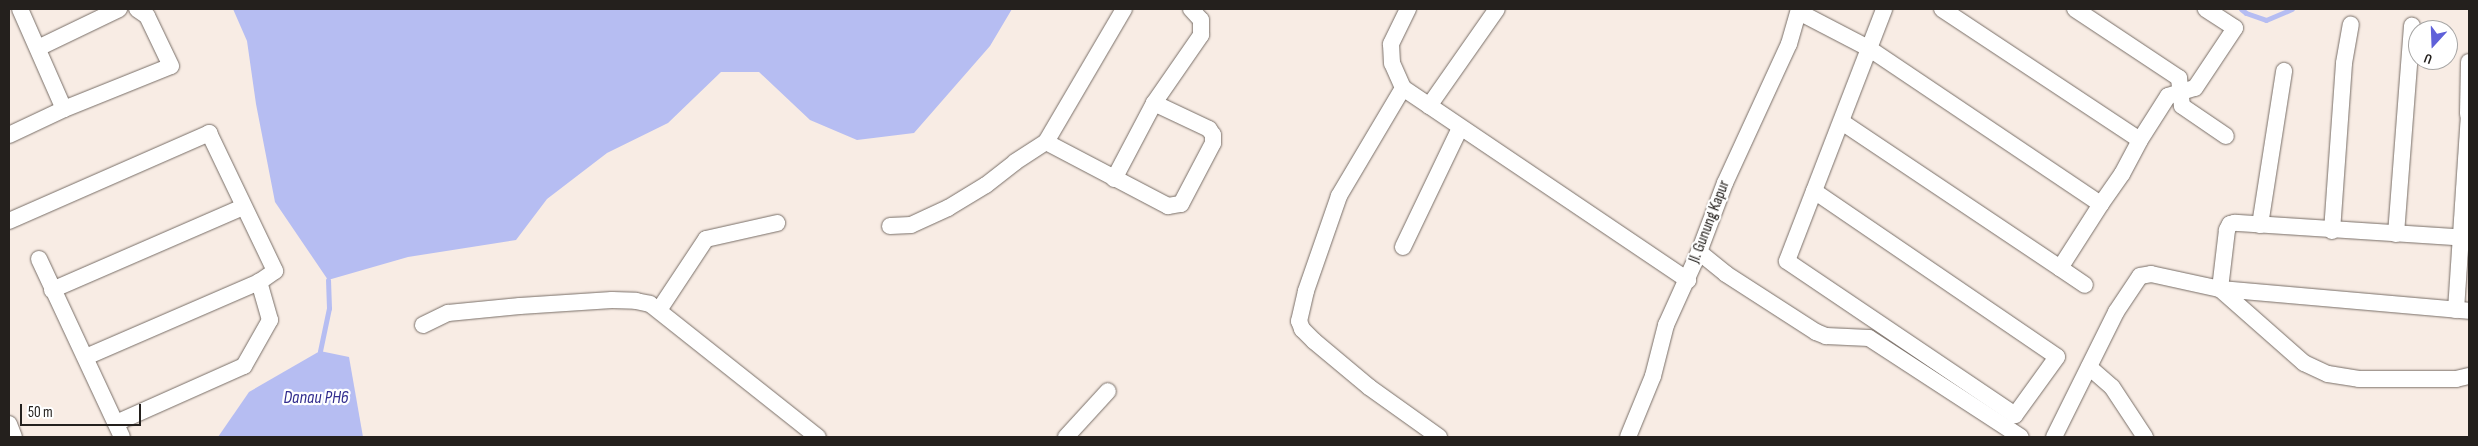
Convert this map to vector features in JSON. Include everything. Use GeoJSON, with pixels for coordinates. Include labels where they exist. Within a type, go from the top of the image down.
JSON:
{"type":"FeatureCollection","features":[{"type":"Feature","properties":{"kind":"street"},"geometry":{"type":"LineString","coordinates":[[20,9],[64,109]]}},
{"type":"Feature","properties":{"kind":"street"},"geometry":{"type":"LineString","coordinates":[[38,48],[119,9]]}},
{"type":"Feature","properties":{"kind":"street"},"geometry":{"type":"LineString","coordinates":[[9,135],[64,109],[171,66],[147,16],[137,9]]}},
{"type":"Feature","properties":{"kind":"street"},"geometry":{"type":"LineString","coordinates":[[890,226],[911,225],[948,208],[986,185],[1015,162],[1046,142],[1124,9]]}},
{"type":"Feature","properties":{"kind":"street"},"geometry":{"type":"LineString","coordinates":[[1114,179],[1154,103],[1201,35],[1201,20],[1191,9]]}},
{"type":"Feature","properties":{"kind":"street"},"geometry":{"type":"LineString","coordinates":[[1408,9],[1391,44],[1392,63],[1403,88],[1688,280]]}},
{"type":"Feature","properties":{"kind":"street"},"geometry":{"type":"LineString","coordinates":[[1430,106],[1497,9]]}},
{"type":"Feature","properties":{"kind":"street"},"geometry":{"type":"LineString","coordinates":[[1814,191],[2057,357],[2015,415],[1787,261],[1884,9]]}},
{"type":"Feature","properties":{"kind":"street"},"geometry":{"type":"LineString","coordinates":[[1942,9],[2140,140]]}},
{"type":"Feature","properties":{"kind":"street"},"geometry":{"type":"LineString","coordinates":[[2075,9],[2179,78],[2182,106],[2226,136]]}},
{"type":"Feature","properties":{"kind":"street"},"geometry":{"type":"LineString","coordinates":[[2060,268],[2122,174],[2140,140],[2168,96],[2194,88],[2235,28],[2206,9]]}},
{"type":"Feature","properties":{"kind":"street"},"geometry":{"type":"LineString","coordinates":[[1799,10],[1870,49],[2101,204]]}},
{"type":"Feature","properties":{"kind":"street","name":"Jl. Gunung Kapur"},"geometry":{"type":"LineString","coordinates":[[1628,437],[1652,376],[1666,325],[1700,252],[1725,183],[1789,44],[1799,10]]}},
{"type":"Feature","properties":{"kind":"street"},"geometry":{"type":"LineString","coordinates":[[2332,231],[2344,64],[2351,25]]}},
{"type":"Feature","properties":{"kind":"street"},"geometry":{"type":"LineString","coordinates":[[2054,437],[2116,312],[2140,276],[2151,274],[2220,289],[2463,310],[2469,62]]}},
{"type":"Feature","properties":{"kind":"street"},"geometry":{"type":"LineString","coordinates":[[2396,234],[2409,70]]}},
{"type":"Feature","properties":{"kind":"street"},"geometry":{"type":"LineString","coordinates":[[2260,225],[2284,71]]}},
{"type":"Feature","properties":{"kind":"street"},"geometry":{"type":"LineString","coordinates":[[1403,88],[1340,196],[1306,291],[1299,321],[1302,329],[1314,341],[1369,387],[1439,437]]}},
{"type":"Feature","properties":{"kind":"street"},"geometry":{"type":"LineString","coordinates":[[1046,142],[1168,206],[1177,207],[1184,201],[1213,143],[1213,135],[1209,129],[1154,103]]}},
{"type":"Feature","properties":{"kind":"street"},"geometry":{"type":"LineString","coordinates":[[1842,122],[2085,285]]}},
{"type":"Feature","properties":{"kind":"street"},"geometry":{"type":"LineString","coordinates":[[1403,247],[1460,128]]}},
{"type":"Feature","properties":{"kind":"street"},"geometry":{"type":"LineString","coordinates":[[9,221],[209,134],[275,271],[259,282],[86,357]]}},
{"type":"Feature","properties":{"kind":"street"},"geometry":{"type":"LineString","coordinates":[[52,290],[243,207]]}},
{"type":"Feature","properties":{"kind":"street"},"geometry":{"type":"LineString","coordinates":[[659,310],[706,239],[777,223]]}},
{"type":"Feature","properties":{"kind":"street"},"geometry":{"type":"LineString","coordinates":[[2220,289],[2227,230],[2230,224],[2234,223],[2332,231],[2466,238]]}},
{"type":"Feature","properties":{"kind":"street"},"geometry":{"type":"LineString","coordinates":[[1700,252],[1726,274],[1816,332],[1826,336],[1869,338],[2020,437]]}},
{"type":"Feature","properties":{"kind":"street"},"geometry":{"type":"LineString","coordinates":[[39,258],[52,290],[86,357],[119,430],[244,366],[270,320],[259,282]]}},
{"type":"Feature","properties":{"kind":"street"},"geometry":{"type":"LineString","coordinates":[[2220,289],[2304,363],[2328,374],[2359,379],[2456,379],[2469,376]]}},
{"type":"Feature","properties":{"kind":"street"},"geometry":{"type":"LineString","coordinates":[[422,325],[448,313],[612,300],[636,301],[650,304],[818,437]]}},
{"type":"Feature","properties":{"kind":"street"},"geometry":{"type":"LineString","coordinates":[[2089,368],[2112,387],[2145,437]]}},
{"type":"Feature","properties":{"kind":"street"},"geometry":{"type":"LineString","coordinates":[[1066,437],[1108,391]]}},
{"type":"Feature","properties":{"kind":"street"},"geometry":{"type":"LineString","coordinates":[[9,424],[14,437]]}},
{"type":"Feature","properties":{"kind":"water"},"geometry":{"type":"Polygon","coordinates":[[[233,9],[1012,9],[990,46],[914,133],[857,140],[810,120],[759,72],[721,72],[668,123],[607,153],[547,199],[516,240],[408,257],[328,280],[275,202],[256,104],[247,41],[233,9]]]}},
{"type":"Feature","properties":{"kind":"water","name":"Danau PH6"},"geometry":{"type":"Polygon","coordinates":[[[320,351],[349,357],[363,437],[218,437],[249,392],[320,351]]]}},
{"type":"Feature","properties":{"kind":"waterway"},"geometry":{"type":"LineString","coordinates":[[2241,9],[2246,13],[2266,20],[2292,9]]}},
{"type":"Feature","properties":{"kind":"waterway"},"geometry":{"type":"LineString","coordinates":[[320,351],[329,308],[328,280]]}}]}
